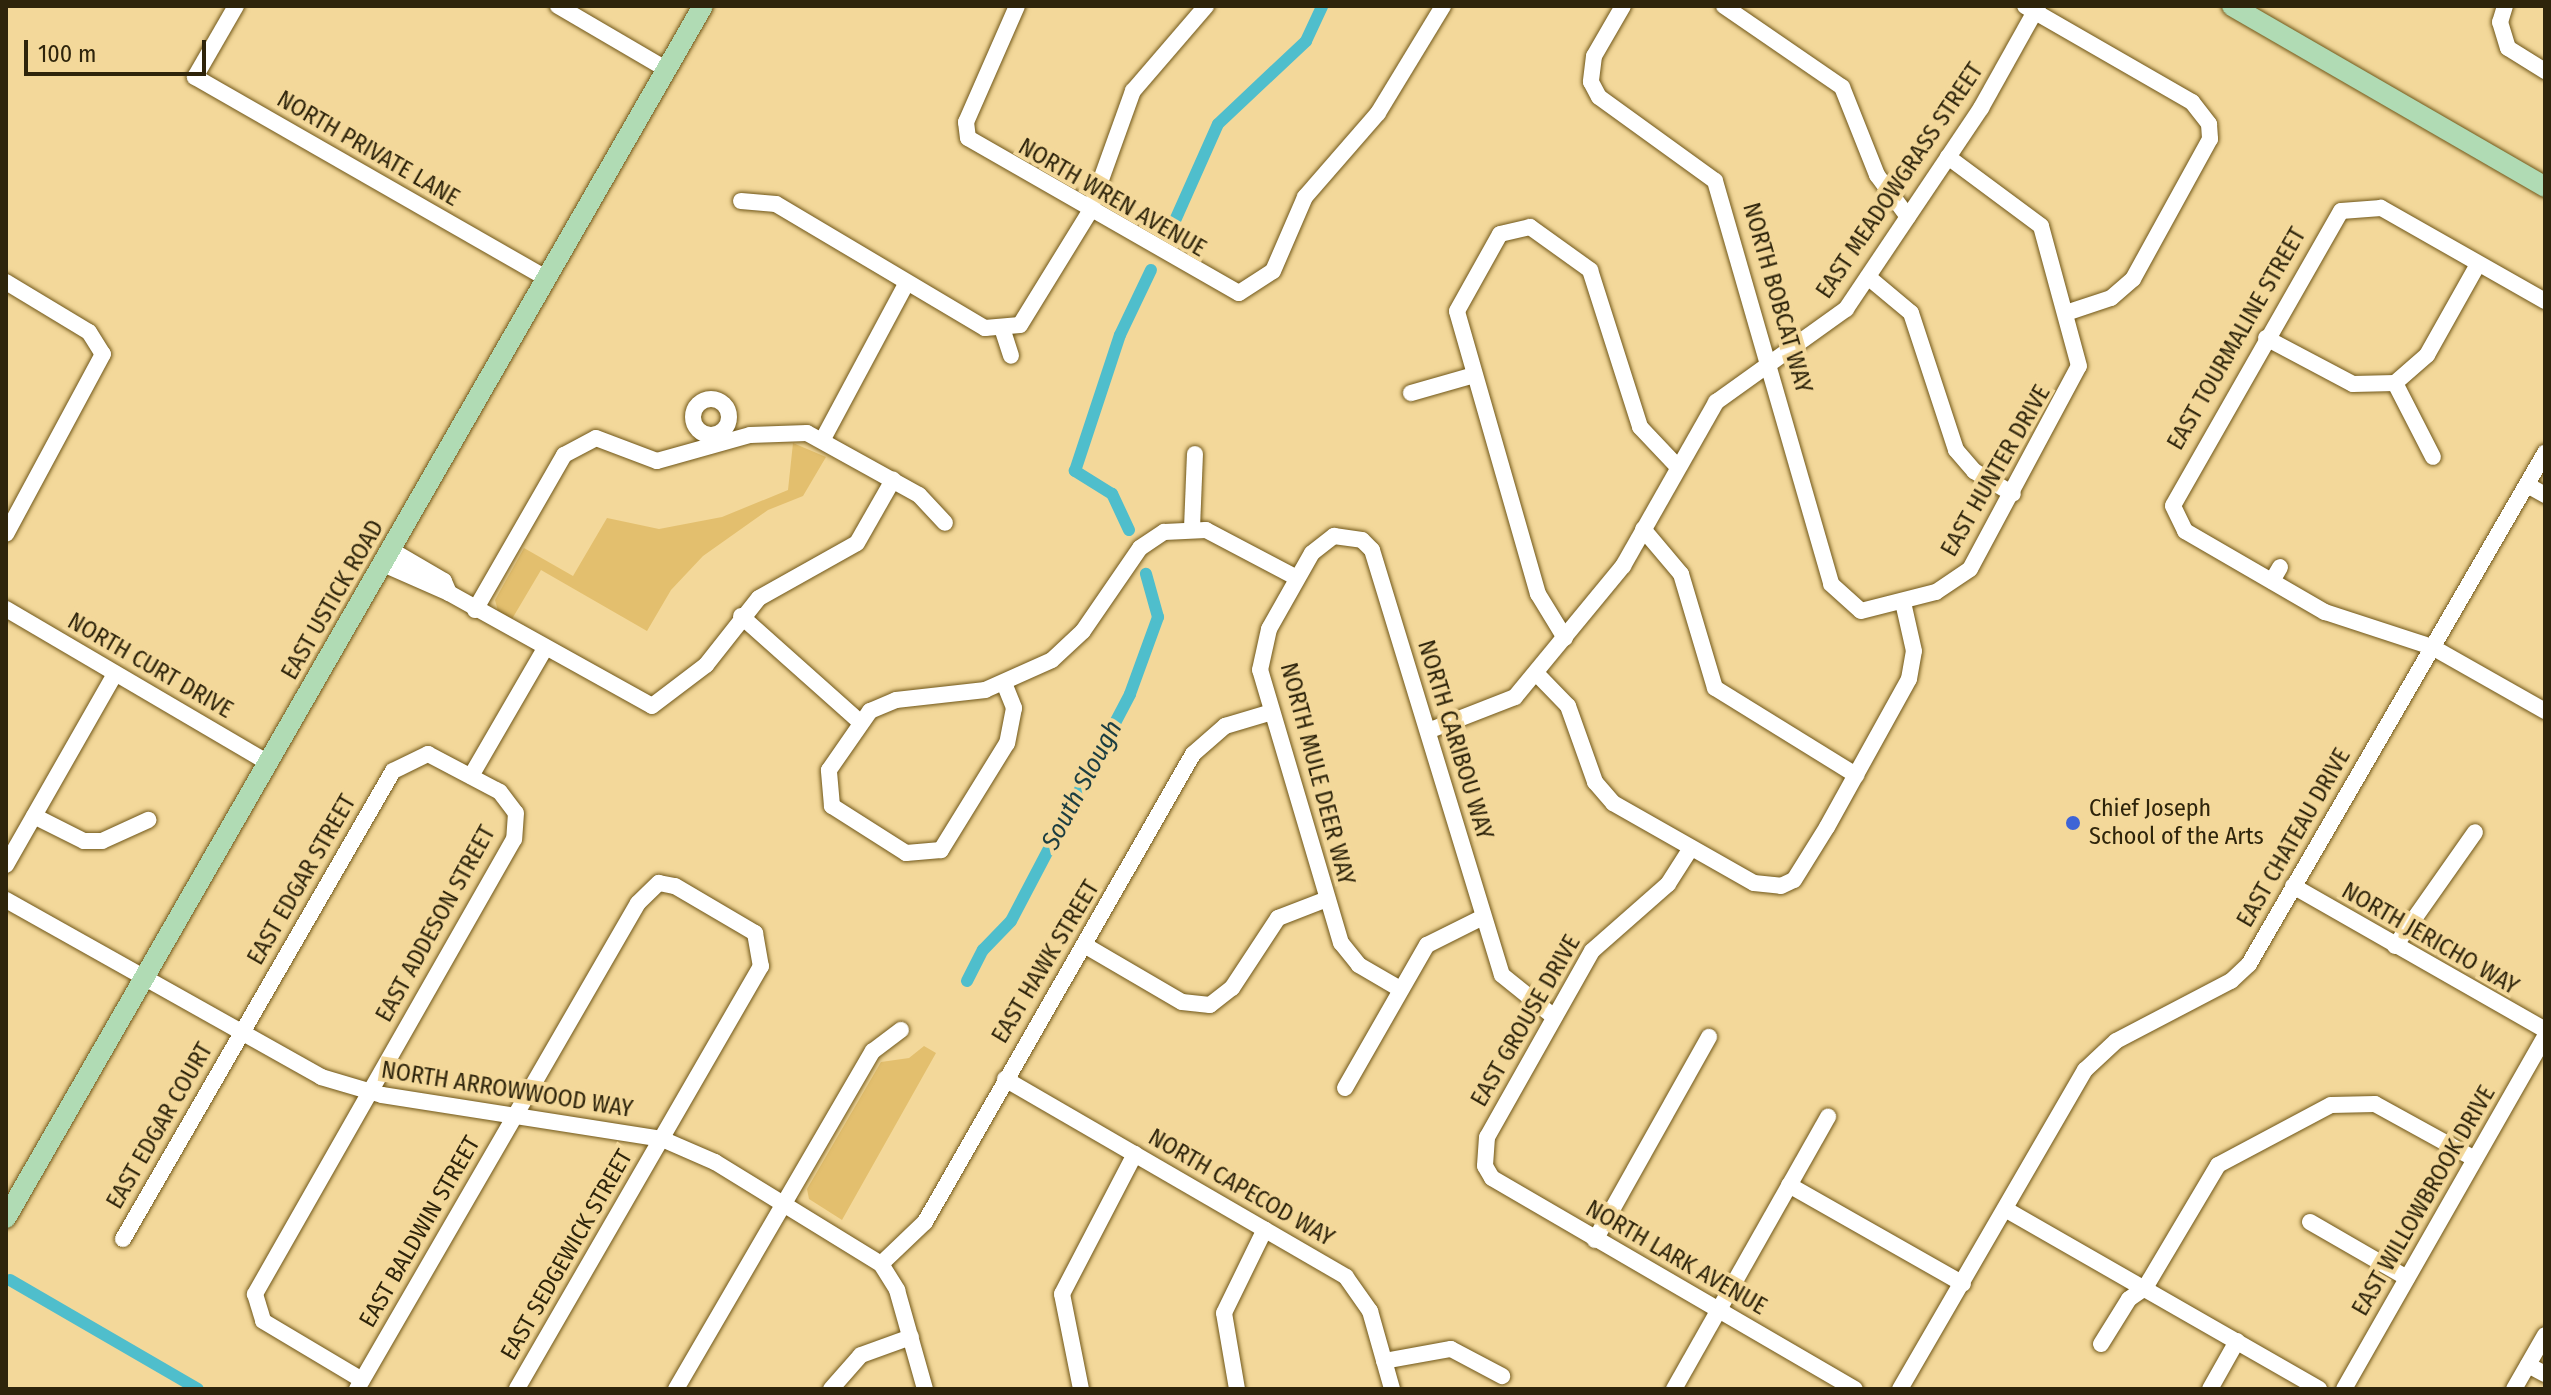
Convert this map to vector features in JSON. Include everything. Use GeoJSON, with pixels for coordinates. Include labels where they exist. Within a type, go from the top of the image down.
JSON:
{"type":"FeatureCollection","features":[{"type":"Feature","properties":{"kind":"main road","name":"EAST USTICK ROAD"},"geometry":{"type":"LineString","coordinates":[[6,1218],[703,6]]}},
{"type":"Feature","properties":{"kind":"main road"},"geometry":{"type":"LineString","coordinates":[[2232,6],[2545,187]]}},
{"type":"Feature","properties":{"kind":"street","name":"NORTH PRIVATE LANE"},"geometry":{"type":"LineString","coordinates":[[236,6],[195,77],[547,279]]}},
{"type":"Feature","properties":{"kind":"street"},"geometry":{"type":"LineString","coordinates":[[558,6],[666,69]]}},
{"type":"Feature","properties":{"kind":"street","name":"NORTH WREN AVENUE"},"geometry":{"type":"LineString","coordinates":[[1017,6],[966,122],[968,138],[982,152],[1225,290],[1251,291],[1273,271],[1305,197],[1378,113],[1443,6]]}},
{"type":"Feature","properties":{"kind":"street"},"geometry":{"type":"LineString","coordinates":[[1003,331],[1029,315],[1089,213],[1133,91],[1206,6]]}},
{"type":"Feature","properties":{"kind":"street","name":"NORTH BOBCAT WAY"},"geometry":{"type":"LineString","coordinates":[[1623,6],[1594,56],[1591,82],[1599,97],[1715,181],[1771,361],[1837,597],[1861,611],[1903,602]]}},
{"type":"Feature","properties":{"kind":"street"},"geometry":{"type":"LineString","coordinates":[[2505,6],[2500,22],[2508,48],[2545,71]]}},
{"type":"Feature","properties":{"kind":"street"},"geometry":{"type":"LineString","coordinates":[[1729,7],[1842,87],[1877,175],[1908,217]]}},
{"type":"Feature","properties":{"kind":"street"},"geometry":{"type":"LineString","coordinates":[[2033,8],[2203,111],[2210,139],[2133,279],[2111,298],[2069,312]]}},
{"type":"Feature","properties":{"kind":"street","name":"EAST MEADOWGRASS STREET"},"geometry":{"type":"LineString","coordinates":[[1428,731],[1504,705],[1536,673],[1565,638],[1643,529],[1716,402],[1771,361],[1837,319],[1948,157],[2033,8]]}},
{"type":"Feature","properties":{"kind":"street","name":"EAST HUNTER DRIVE"},"geometry":{"type":"LineString","coordinates":[[1903,602],[1960,579],[2013,494],[2076,380],[2079,352],[2041,226],[1948,157]]}},
{"type":"Feature","properties":{"kind":"street"},"geometry":{"type":"LineString","coordinates":[[741,201],[776,204],[906,284],[1003,331],[1011,356]]}},
{"type":"Feature","properties":{"kind":"street","name":"EAST TOURMALINE STREET"},"geometry":{"type":"LineString","coordinates":[[2432,647],[2339,618],[2276,574],[2185,531],[2173,506],[2331,222],[2354,205],[2381,208],[2478,264]]}},
{"type":"Feature","properties":{"kind":"street"},"geometry":{"type":"LineString","coordinates":[[1565,638],[1538,594],[1457,311],[1491,244],[1512,227],[1530,227],[1590,270],[1640,427],[1678,467]]}},
{"type":"Feature","properties":{"kind":"street"},"geometry":{"type":"LineString","coordinates":[[2266,338],[2353,384],[2395,383],[2427,355],[2478,264],[2545,301]]}},
{"type":"Feature","properties":{"kind":"street"},"geometry":{"type":"LineString","coordinates":[[1868,277],[1911,313],[1956,450],[1974,471],[2013,494]]}},
{"type":"Feature","properties":{"kind":"street"},"geometry":{"type":"LineString","coordinates":[[6,282],[89,332],[103,354],[6,534]]}},
{"type":"Feature","properties":{"kind":"street"},"geometry":{"type":"LineString","coordinates":[[823,439],[906,284]]}},
{"type":"Feature","properties":{"kind":"street"},"geometry":{"type":"LineString","coordinates":[[1411,393],[1474,375]]}},
{"type":"Feature","properties":{"kind":"street"},"geometry":{"type":"LineString","coordinates":[[2395,383],[2433,457]]}},
{"type":"Feature","properties":{"kind":"street"},"geometry":{"type":"LineString","coordinates":[[475,610],[564,455],[580,443],[596,438],[657,461],[717,441],[790,430],[823,439],[893,480],[945,523]]}},
{"type":"Feature","properties":{"kind":"street","name":"EAST CHATEAU DRIVE"},"geometry":{"type":"LineString","coordinates":[[1900,1389],[2094,1059],[2231,981],[2249,964],[2545,453]]}},
{"type":"Feature","properties":{"kind":"street"},"geometry":{"type":"LineString","coordinates":[[1192,528],[1195,454]]}},
{"type":"Feature","properties":{"kind":"street"},"geometry":{"type":"LineString","coordinates":[[387,557],[544,650],[652,706],[706,665],[741,616],[785,580],[857,543],[893,480]]}},
{"type":"Feature","properties":{"kind":"street"},"geometry":{"type":"LineString","coordinates":[[2527,485],[2545,495]]}},
{"type":"Feature","properties":{"kind":"street"},"geometry":{"type":"LineString","coordinates":[[1004,683],[1014,708],[1007,743],[953,840],[930,855],[906,853],[840,815],[826,793],[829,770],[859,721],[896,700],[1004,683],[1074,642],[1140,548],[1164,532],[1192,528],[1297,578]]}},
{"type":"Feature","properties":{"kind":"street"},"geometry":{"type":"LineString","coordinates":[[1643,529],[1681,574],[1715,688],[1856,775]]}},
{"type":"Feature","properties":{"kind":"street","name":"NORTH CARIBOU WAY"},"geometry":{"type":"LineString","coordinates":[[1297,578],[1334,536],[1372,550],[1483,917],[1510,987],[1554,1017]]}},
{"type":"Feature","properties":{"kind":"street","name":"NORTH MULE DEER WAY"},"geometry":{"type":"LineString","coordinates":[[1297,578],[1260,656],[1272,712],[1327,899],[1349,955],[1400,989]]}},
{"type":"Feature","properties":{"kind":"street"},"geometry":{"type":"LineString","coordinates":[[1536,673],[1568,706],[1603,794],[1754,883],[1781,886],[1794,880],[1909,679],[1914,651],[1903,602]]}},
{"type":"Feature","properties":{"kind":"street","name":"NORTH CURT DRIVE"},"geometry":{"type":"LineString","coordinates":[[6,609],[269,763]]}},
{"type":"Feature","properties":{"kind":"street"},"geometry":{"type":"LineString","coordinates":[[741,616],[859,721]]}},
{"type":"Feature","properties":{"kind":"street"},"geometry":{"type":"LineString","coordinates":[[2432,647],[2545,711]]}},
{"type":"Feature","properties":{"kind":"street"},"geometry":{"type":"LineString","coordinates":[[471,776],[544,650]]}},
{"type":"Feature","properties":{"kind":"street"},"geometry":{"type":"LineString","coordinates":[[6,865],[115,674]]}},
{"type":"Feature","properties":{"kind":"street","name":"EAST HAWK STREET"},"geometry":{"type":"LineString","coordinates":[[881,1264],[925,1222],[1201,743],[1225,726],[1272,712]]}},
{"type":"Feature","properties":{"kind":"street","name":"EAST EDGAR STREET"},"geometry":{"type":"LineString","coordinates":[[239,1037],[393,771],[415,755],[438,757],[471,776]]}},
{"type":"Feature","properties":{"kind":"street","name":"EAST ADDESON STREET"},"geometry":{"type":"LineString","coordinates":[[360,1385],[263,1321],[257,1308],[259,1280],[514,839],[516,813],[500,792],[471,776]]}},
{"type":"Feature","properties":{"kind":"street"},"geometry":{"type":"LineString","coordinates":[[34,816],[84,841],[102,841],[148,820]]}},
{"type":"Feature","properties":{"kind":"street"},"geometry":{"type":"LineString","coordinates":[[2395,946],[2475,832]]}},
{"type":"Feature","properties":{"kind":"street","name":"EAST GROUSE DRIVE"},"geometry":{"type":"LineString","coordinates":[[1483,1159],[1487,1137],[1600,939],[1668,884],[1691,848]]}},
{"type":"Feature","properties":{"kind":"street","name":"EAST BALDWIN STREET"},"geometry":{"type":"LineString","coordinates":[[360,1385],[648,892],[659,883],[675,886],[755,933]]}},
{"type":"Feature","properties":{"kind":"street","name":"NORTH JERICHO WAY"},"geometry":{"type":"LineString","coordinates":[[2293,886],[2545,1033]]}},
{"type":"Feature","properties":{"kind":"street"},"geometry":{"type":"LineString","coordinates":[[1086,946],[1196,1006],[1223,999],[1278,918],[1327,899]]}},
{"type":"Feature","properties":{"kind":"street","name":"NORTH ARROWWOOD WAY"},"geometry":{"type":"LineString","coordinates":[[6,900],[239,1037],[368,1092],[662,1139],[786,1201],[881,1264]]}},
{"type":"Feature","properties":{"kind":"street"},"geometry":{"type":"LineString","coordinates":[[1345,1088],[1400,989],[1437,935],[1483,917]]}},
{"type":"Feature","properties":{"kind":"street","name":"EAST SEDGEWICK STREET"},"geometry":{"type":"LineString","coordinates":[[517,1389],[761,966],[755,933]]}},
{"type":"Feature","properties":{"kind":"street"},"geometry":{"type":"LineString","coordinates":[[676,1389],[873,1051],[901,1030]]}},
{"type":"Feature","properties":{"kind":"street","name":"EAST WILLOWBROOK DRIVE"},"geometry":{"type":"LineString","coordinates":[[2344,1389],[2545,1033]]}},
{"type":"Feature","properties":{"kind":"street","name":"EAST EDGAR COURT"},"geometry":{"type":"LineString","coordinates":[[123,1239],[239,1037]]}},
{"type":"Feature","properties":{"kind":"street"},"geometry":{"type":"LineString","coordinates":[[1595,1240],[1709,1037]]}},
{"type":"Feature","properties":{"kind":"street","name":"NORTH CAPECOD WAY"},"geometry":{"type":"LineString","coordinates":[[1005,1079],[1265,1229],[1356,1287],[1392,1389]]}},
{"type":"Feature","properties":{"kind":"street"},"geometry":{"type":"LineString","coordinates":[[2101,1344],[2129,1299],[2145,1288],[2218,1165],[2331,1105],[2375,1104],[2475,1159]]}},
{"type":"Feature","properties":{"kind":"street"},"geometry":{"type":"LineString","coordinates":[[1674,1389],[1828,1117]]}},
{"type":"Feature","properties":{"kind":"street"},"geometry":{"type":"LineString","coordinates":[[1081,1389],[1062,1294],[1135,1154]]}},
{"type":"Feature","properties":{"kind":"street","name":"NORTH LARK AVENUE"},"geometry":{"type":"LineString","coordinates":[[1483,1159],[1492,1178],[1855,1389]]}},
{"type":"Feature","properties":{"kind":"street"},"geometry":{"type":"LineString","coordinates":[[1789,1185],[1963,1284]]}},
{"type":"Feature","properties":{"kind":"street"},"geometry":{"type":"LineString","coordinates":[[2005,1209],[2319,1389]]}},
{"type":"Feature","properties":{"kind":"street"},"geometry":{"type":"LineString","coordinates":[[2310,1222],[2407,1278]]}},
{"type":"Feature","properties":{"kind":"street"},"geometry":{"type":"LineString","coordinates":[[1237,1389],[1224,1313],[1265,1229]]}},
{"type":"Feature","properties":{"kind":"street"},"geometry":{"type":"LineString","coordinates":[[881,1264],[911,1337],[925,1389]]}},
{"type":"Feature","properties":{"kind":"street"},"geometry":{"type":"LineString","coordinates":[[2514,1389],[2545,1335]]}},
{"type":"Feature","properties":{"kind":"street"},"geometry":{"type":"LineString","coordinates":[[831,1389],[861,1355],[911,1337]]}},
{"type":"Feature","properties":{"kind":"street"},"geometry":{"type":"LineString","coordinates":[[2210,1389],[2237,1341]]}},
{"type":"Feature","properties":{"kind":"street"},"geometry":{"type":"LineString","coordinates":[[1384,1361],[1451,1349],[1502,1376]]}},
{"type":"Feature","properties":{"kind":"street"},"geometry":{"type":"LineString","coordinates":[[2528,1365],[2545,1374]]}},
{"type":"Feature","properties":{"kind":"shaded area"},"geometry":{"type":"Polygon","coordinates":[[[793,443],[826,457],[803,496],[768,510],[703,556],[671,590],[647,631],[541,570],[512,619],[498,611],[495,600],[524,548],[573,576],[607,518],[659,529],[722,517],[788,490],[793,443]]]}},
{"type":"Feature","properties":{"kind":"shaded area"},"geometry":{"type":"Polygon","coordinates":[[[924,1046],[936,1053],[842,1220],[809,1199],[807,1189],[881,1062],[909,1058],[924,1046]]]}},
{"type":"Feature","properties":{"kind":"waterway","name":"South Slough"},"geometry":{"type":"LineString","coordinates":[[1169,234],[1218,124],[1306,41],[1322,6]]}},
{"type":"Feature","properties":{"kind":"waterway","name":"South Slough"},"geometry":{"type":"LineString","coordinates":[[1129,530],[1112,494],[1075,471],[1120,335],[1151,270]]}},
{"type":"Feature","properties":{"kind":"waterway","name":"South Slough"},"geometry":{"type":"LineString","coordinates":[[967,981],[983,950],[1011,921],[1130,694],[1158,617],[1146,574]]}},
{"type":"Feature","properties":{"kind":"waterway"},"geometry":{"type":"LineString","coordinates":[[10,1280],[198,1389]]}},
{"type":"Feature","properties":{"kind":"place","name":"Chief Joseph School of the Arts"},"geometry":{"type":"Point","coordinates":[2073,823]}}]}
